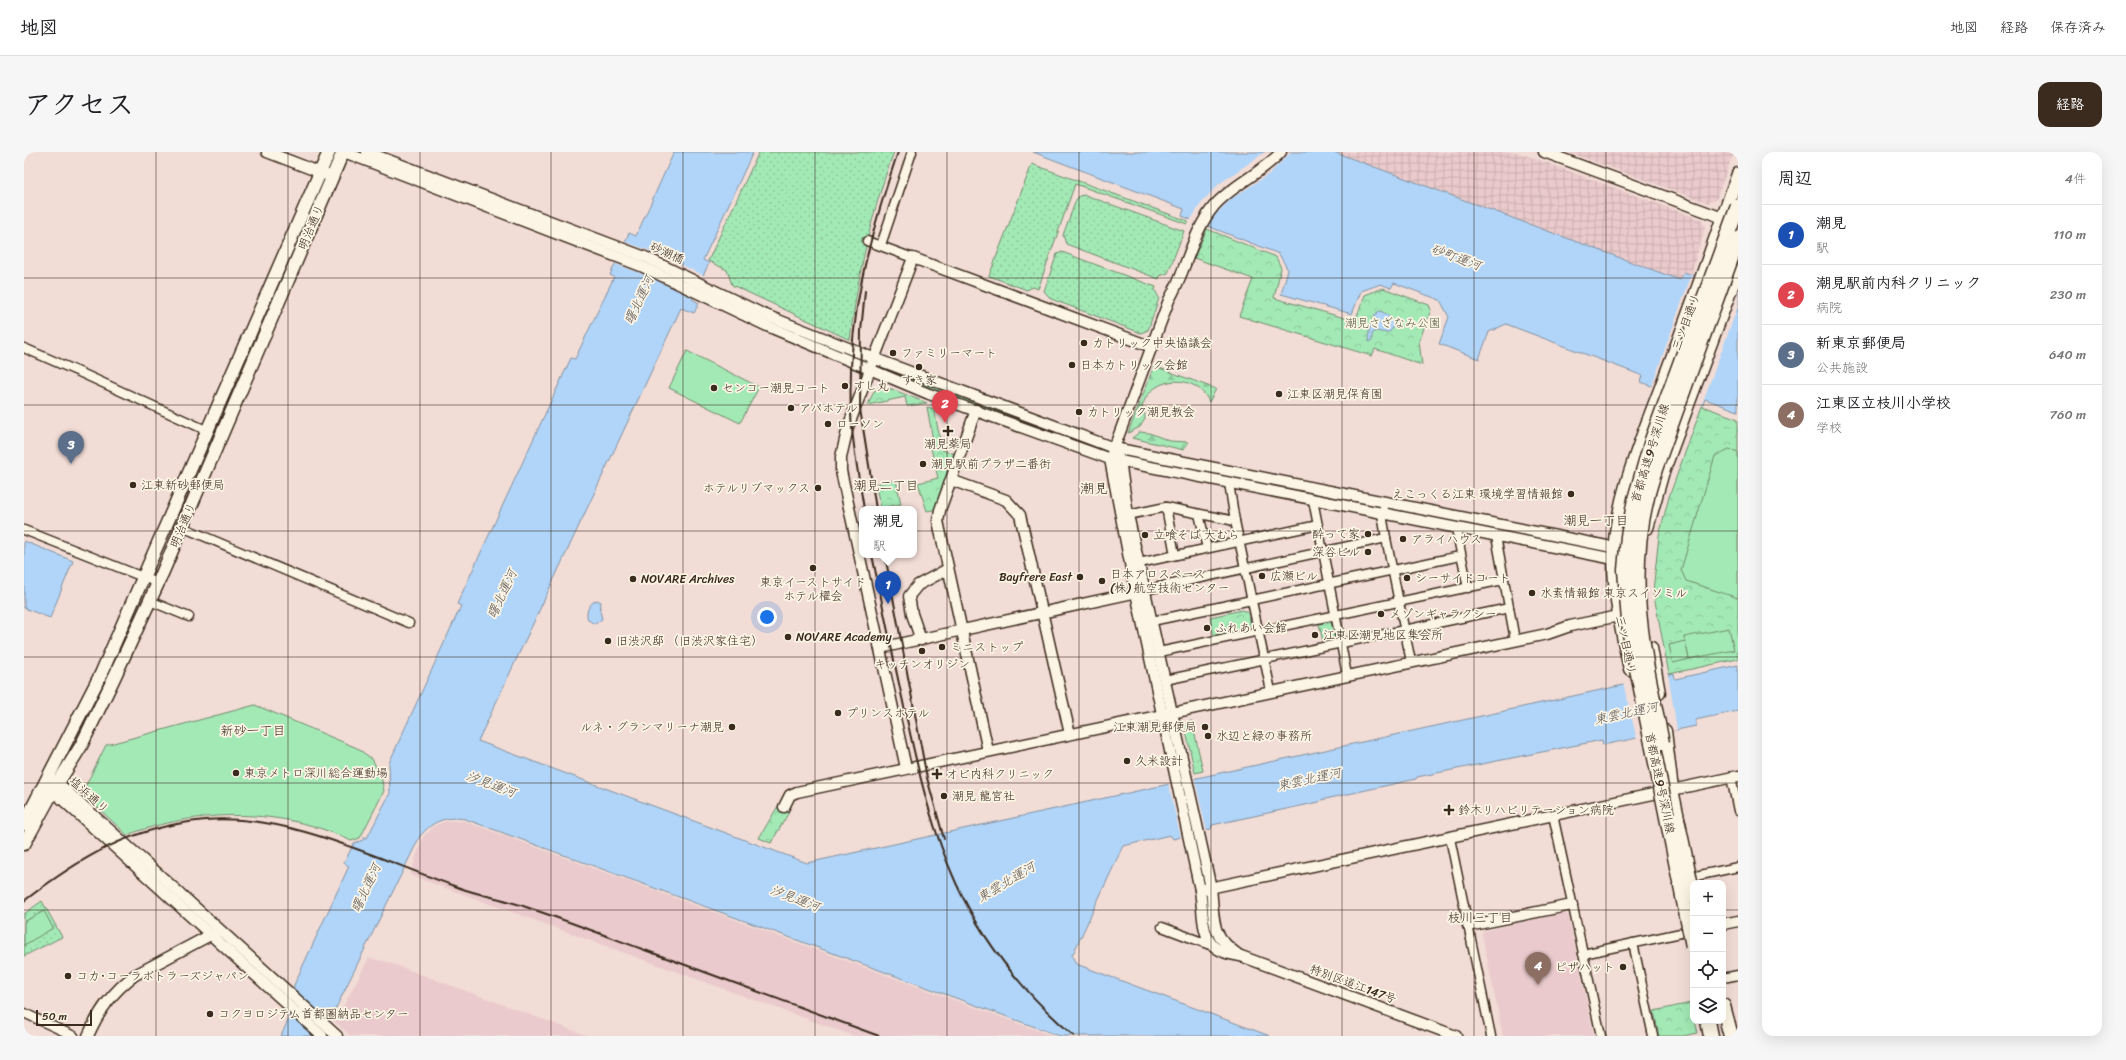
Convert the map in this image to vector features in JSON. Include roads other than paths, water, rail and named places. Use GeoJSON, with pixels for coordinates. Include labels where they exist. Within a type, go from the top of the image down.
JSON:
{"type":"FeatureCollection","features":[{"type":"Feature","properties":{"kind":"highway","name":"首都高速9号深川線"},"geometry":{"type":"LineString","coordinates":[[1690,930],[1630,640],[1625,570],[1631,519],[1652,440],[1738,206]]}},
{"type":"Feature","properties":{"kind":"highway","name":"首都高速9号深川線"},"geometry":{"type":"LineString","coordinates":[[1690,880],[1643,649],[1638,604],[1638,552],[1640,527],[1648,490],[1738,239]]}},
{"type":"Feature","properties":{"kind":"highway"},"geometry":{"type":"LineString","coordinates":[[1726,1017],[1731,1036]]}},
{"type":"Feature","properties":{"kind":"highway"},"geometry":{"type":"LineString","coordinates":[[1710,1024],[1712,1036]]}},
{"type":"Feature","properties":{"kind":"highway"},"geometry":{"type":"LineString","coordinates":[[1720,1024],[1723,1036]]}},
{"type":"Feature","properties":{"kind":"main road","name":"明治通り"},"geometry":{"type":"LineString","coordinates":[[24,844],[52,785],[144,578],[329,152]]}},
{"type":"Feature","properties":{"kind":"main road","name":"明治通り"},"geometry":{"type":"LineString","coordinates":[[24,824],[52,785],[69,767],[90,727],[158,583],[344,152]]}},
{"type":"Feature","properties":{"kind":"main road","name":"三ツ目通り"},"geometry":{"type":"LineString","coordinates":[[1690,881],[1667,791],[1648,738],[1631,671],[1619,616],[1614,553],[1628,481],[1738,174]]}},
{"type":"Feature","properties":{"kind":"main road"},"geometry":{"type":"LineString","coordinates":[[1708,260],[1718,258],[1724,253],[1732,242],[1738,225]]}},
{"type":"Feature","properties":{"kind":"main road","name":"三ツ目通り"},"geometry":{"type":"LineString","coordinates":[[1690,919],[1667,791],[1666,734],[1644,601],[1644,555],[1649,522],[1657,490],[1738,270]]}},
{"type":"Feature","properties":{"kind":"main road"},"geometry":{"type":"LineString","coordinates":[[1724,1024],[1726,1036]]}},
{"type":"Feature","properties":{"kind":"street"},"geometry":{"type":"LineString","coordinates":[[267,152],[332,177]]}},
{"type":"Feature","properties":{"kind":"street"},"geometry":{"type":"LineString","coordinates":[[344,152],[611,249]]}},
{"type":"Feature","properties":{"kind":"street"},"geometry":{"type":"LineString","coordinates":[[367,152],[611,249]]}},
{"type":"Feature","properties":{"kind":"street"},"geometry":{"type":"LineString","coordinates":[[881,246],[912,152]]}},
{"type":"Feature","properties":{"kind":"street"},"geometry":{"type":"LineString","coordinates":[[1179,768],[1162,715],[1141,591],[1115,460],[1114,448],[1169,300],[1171,289],[1198,225],[1214,198],[1227,186],[1264,161],[1274,152]]}},
{"type":"Feature","properties":{"kind":"street"},"geometry":{"type":"LineString","coordinates":[[1198,225],[1224,195],[1265,167],[1281,152]]}},
{"type":"Feature","properties":{"kind":"street"},"geometry":{"type":"LineString","coordinates":[[1544,152],[1723,218]]}},
{"type":"Feature","properties":{"kind":"street"},"geometry":{"type":"LineString","coordinates":[[867,240],[1152,347]]}},
{"type":"Feature","properties":{"kind":"street","name":"砂潮橋"},"geometry":{"type":"LineString","coordinates":[[611,249],[645,257],[706,291]]}},
{"type":"Feature","properties":{"kind":"street"},"geometry":{"type":"LineString","coordinates":[[859,550],[842,471],[841,457],[848,427],[873,358],[913,258]]}},
{"type":"Feature","properties":{"kind":"street"},"geometry":{"type":"LineString","coordinates":[[706,291],[873,358],[1114,448],[1385,502],[1614,553]]}},
{"type":"Feature","properties":{"kind":"street"},"geometry":{"type":"LineString","coordinates":[[706,291],[767,326],[929,394],[1115,460],[1496,536],[1614,553],[1644,555]]}},
{"type":"Feature","properties":{"kind":"street"},"geometry":{"type":"LineString","coordinates":[[24,348],[208,431]]}},
{"type":"Feature","properties":{"kind":"street"},"geometry":{"type":"LineString","coordinates":[[976,410],[938,516],[948,569],[988,751]]}},
{"type":"Feature","properties":{"kind":"street"},"geometry":{"type":"LineString","coordinates":[[1115,460],[1139,563],[1141,591],[1152,621],[1173,713],[1190,846],[1210,945]]}},
{"type":"Feature","properties":{"kind":"street"},"geometry":{"type":"LineString","coordinates":[[951,480],[998,496],[1016,509],[1023,522],[1070,734]]}},
{"type":"Feature","properties":{"kind":"street"},"geometry":{"type":"LineString","coordinates":[[1230,483],[1235,521],[1271,691]]}},
{"type":"Feature","properties":{"kind":"street"},"geometry":{"type":"LineString","coordinates":[[1313,500],[1347,675]]}},
{"type":"Feature","properties":{"kind":"street"},"geometry":{"type":"LineString","coordinates":[[1385,502],[1382,514],[1411,662]]}},
{"type":"Feature","properties":{"kind":"street"},"geometry":{"type":"LineString","coordinates":[[1128,515],[1166,507],[1235,521]]}},
{"type":"Feature","properties":{"kind":"street"},"geometry":{"type":"LineString","coordinates":[[1166,507],[1176,555]]}},
{"type":"Feature","properties":{"kind":"street"},"geometry":{"type":"LineString","coordinates":[[1199,514],[1207,548]]}},
{"type":"Feature","properties":{"kind":"street"},"geometry":{"type":"LineString","coordinates":[[1139,563],[1318,525]]}},
{"type":"Feature","properties":{"kind":"street"},"geometry":{"type":"LineString","coordinates":[[182,527],[410,623]]}},
{"type":"Feature","properties":{"kind":"street"},"geometry":{"type":"LineString","coordinates":[[1456,528],[1460,556],[1468,588]]}},
{"type":"Feature","properties":{"kind":"street"},"geometry":{"type":"LineString","coordinates":[[24,530],[158,583]]}},
{"type":"Feature","properties":{"kind":"street"},"geometry":{"type":"LineString","coordinates":[[1496,536],[1515,640]]}},
{"type":"Feature","properties":{"kind":"street"},"geometry":{"type":"LineString","coordinates":[[880,648],[1386,538]]}},
{"type":"Feature","properties":{"kind":"street"},"geometry":{"type":"LineString","coordinates":[[1152,621],[1460,556]]}},
{"type":"Feature","properties":{"kind":"street"},"geometry":{"type":"LineString","coordinates":[[861,558],[906,768]]}},
{"type":"Feature","properties":{"kind":"street"},"geometry":{"type":"LineString","coordinates":[[921,640],[912,614],[909,596],[918,585],[948,569]]}},
{"type":"Feature","properties":{"kind":"street"},"geometry":{"type":"LineString","coordinates":[[1159,652],[1503,580]]}},
{"type":"Feature","properties":{"kind":"street"},"geometry":{"type":"LineString","coordinates":[[150,600],[189,617]]}},
{"type":"Feature","properties":{"kind":"street"},"geometry":{"type":"LineString","coordinates":[[1165,680],[1509,608]]}},
{"type":"Feature","properties":{"kind":"street"},"geometry":{"type":"LineString","coordinates":[[784,807],[790,795],[797,792],[1547,634],[1570,626],[1619,616]]}},
{"type":"Feature","properties":{"kind":"street","name":"特別区道江147号"},"geometry":{"type":"LineString","coordinates":[[1179,768],[1201,844],[1211,888],[1217,935],[1223,944],[1240,956]]}},
{"type":"Feature","properties":{"kind":"street"},"geometry":{"type":"LineString","coordinates":[[1200,890],[1734,777],[1738,812]]}},
{"type":"Feature","properties":{"kind":"street","name":"塩浜通り"},"geometry":{"type":"LineString","coordinates":[[52,785],[279,990],[336,1035]]}},
{"type":"Feature","properties":{"kind":"street"},"geometry":{"type":"LineString","coordinates":[[1554,815],[1601,1036]]}},
{"type":"Feature","properties":{"kind":"street"},"geometry":{"type":"LineString","coordinates":[[1450,838],[1491,1036]]}},
{"type":"Feature","properties":{"kind":"street"},"geometry":{"type":"LineString","coordinates":[[1711,880],[1738,867]]}},
{"type":"Feature","properties":{"kind":"street"},"geometry":{"type":"LineString","coordinates":[[1468,926],[1572,905]]}},
{"type":"Feature","properties":{"kind":"street"},"geometry":{"type":"LineString","coordinates":[[1726,923],[1738,921]]}},
{"type":"Feature","properties":{"kind":"street"},"geometry":{"type":"LineString","coordinates":[[1162,927],[1210,945]]}},
{"type":"Feature","properties":{"kind":"street"},"geometry":{"type":"LineString","coordinates":[[1583,954],[1690,930]]}},
{"type":"Feature","properties":{"kind":"street"},"geometry":{"type":"LineString","coordinates":[[88,1036],[103,1006],[124,983],[135,975],[215,932]]}},
{"type":"Feature","properties":{"kind":"street"},"geometry":{"type":"LineString","coordinates":[[1633,943],[1653,1036]]}},
{"type":"Feature","properties":{"kind":"street","name":"特別区道江147号"},"geometry":{"type":"LineString","coordinates":[[1210,945],[1220,952],[1240,956],[1456,1036]]}},
{"type":"Feature","properties":{"kind":"street"},"geometry":{"type":"LineString","coordinates":[[1726,977],[1738,975]]}},
{"type":"Feature","properties":{"kind":"street","name":"塩浜通り"},"geometry":{"type":"LineString","coordinates":[[279,990],[322,1036]]}},
{"type":"Feature","properties":{"kind":"street"},"geometry":{"type":"LineString","coordinates":[[24,1013],[74,1036]]}},
{"type":"Feature","properties":{"kind":"water"},"geometry":{"type":"Polygon","coordinates":[[[674,152],[753,152],[703,260],[709,263],[692,299],[699,303],[694,313],[681,308],[478,741],[807,863],[1674,674],[1675,679],[1738,665],[1738,711],[1695,720],[1696,726],[1603,745],[1602,740],[1417,777],[1416,779],[1321,800],[1319,802],[1212,825],[1211,829],[1173,839],[1170,835],[1123,846],[1072,956],[1076,964],[1270,1036],[1060,1036],[465,819],[451,818],[435,823],[420,836],[331,1018],[319,1036],[281,1036],[289,1018],[294,985],[349,866],[344,863],[354,843],[363,840],[364,837],[367,838],[390,793],[389,763],[461,606],[457,604],[571,358],[575,359],[614,277],[610,275],[629,233],[636,236],[674,152]]]}},
{"type":"Feature","properties":{"kind":"water","name":"砂町運河"},"geometry":{"type":"Polygon","coordinates":[[[1033,152],[1334,152],[1680,280],[1684,272],[1738,292],[1738,411],[1705,399],[1703,405],[1641,382],[1643,376],[1506,324],[1489,332],[1479,359],[1439,344],[1449,317],[1440,300],[1394,283],[1391,288],[1381,284],[1361,291],[1352,314],[1281,294],[1288,270],[1279,254],[1182,216],[1184,209],[1033,152]]]}},
{"type":"Feature","properties":{"kind":"water"},"geometry":{"type":"Polygon","coordinates":[[[1379,311],[1389,316],[1394,323],[1394,326],[1388,332],[1375,331],[1372,334],[1372,341],[1369,342],[1370,326],[1374,317],[1379,311]]]}},
{"type":"Feature","properties":{"kind":"water"},"geometry":{"type":"Polygon","coordinates":[[[24,541],[73,561],[50,618],[24,608],[24,541]]]}},
{"type":"Feature","properties":{"kind":"water"},"geometry":{"type":"Polygon","coordinates":[[[597,600],[601,602],[600,611],[602,619],[595,624],[588,620],[587,611],[594,601],[597,600]]]}},
{"type":"Feature","properties":{"kind":"railway"},"geometry":{"type":"LineString","coordinates":[[864,506],[856,461],[851,413],[852,345],[856,312],[869,248],[877,217],[898,152]]}},
{"type":"Feature","properties":{"kind":"railway"},"geometry":{"type":"LineString","coordinates":[[865,291],[861,331],[860,409],[876,506]]}},
{"type":"Feature","properties":{"kind":"railway"},"geometry":{"type":"LineString","coordinates":[[873,558],[917,765],[940,844],[956,883],[979,926],[1007,966],[1039,1003],[1074,1036]]}},
{"type":"Feature","properties":{"kind":"railway"},"geometry":{"type":"LineString","coordinates":[[886,558],[927,778],[944,839]]}},
{"type":"Feature","properties":{"kind":"railway"},"geometry":{"type":"LineString","coordinates":[[24,901],[45,885],[87,858],[130,837],[154,829],[205,820],[237,820],[270,824],[303,831],[335,841],[460,888],[541,912],[879,1036]]}},
{"type":"Feature","properties":{"kind":"place","name":"カトリック中央協議会"},"geometry":{"type":"Point","coordinates":[1084,343]}},
{"type":"Feature","properties":{"kind":"place","name":"ファミリーマート"},"geometry":{"type":"Point","coordinates":[893,353]}},
{"type":"Feature","properties":{"kind":"place","name":"日本カトリック会館"},"geometry":{"type":"Point","coordinates":[1072,365]}},
{"type":"Feature","properties":{"kind":"place","name":"すき家"},"geometry":{"type":"Point","coordinates":[919,367]}},
{"type":"Feature","properties":{"kind":"place","name":"すし丸"},"geometry":{"type":"Point","coordinates":[845,386]}},
{"type":"Feature","properties":{"kind":"place","name":"センコー潮見コート"},"geometry":{"type":"Point","coordinates":[714,388]}},
{"type":"Feature","properties":{"kind":"place","name":"江東区潮見保育園"},"geometry":{"type":"Point","coordinates":[1279,394]}},
{"type":"Feature","properties":{"kind":"place","name":"アパホテル"},"geometry":{"type":"Point","coordinates":[791,408]}},
{"type":"Feature","properties":{"kind":"place","name":"カトリック潮見教会"},"geometry":{"type":"Point","coordinates":[1079,412]}},
{"type":"Feature","properties":{"kind":"place","name":"潮見駅前内科クリニック"},"geometry":{"type":"Point","coordinates":[945,423]}},
{"type":"Feature","properties":{"kind":"place","name":"ローソン"},"geometry":{"type":"Point","coordinates":[828,424]}},
{"type":"Feature","properties":{"kind":"place","name":"潮見薬局"},"geometry":{"type":"Point","coordinates":[948,431]}},
{"type":"Feature","properties":{"kind":"place","name":"新東京郵便局"},"geometry":{"type":"Point","coordinates":[71,464]}},
{"type":"Feature","properties":{"kind":"place","name":"潮見駅前プラザ二番街"},"geometry":{"type":"Point","coordinates":[923,464]}},
{"type":"Feature","properties":{"kind":"place","name":"江東新砂郵便局"},"geometry":{"type":"Point","coordinates":[133,485]}},
{"type":"Feature","properties":{"kind":"place","name":"ホテルリブマックス"},"geometry":{"type":"Point","coordinates":[818,488]}},
{"type":"Feature","properties":{"kind":"place","name":"えこっくる江東 環境学習情報館"},"geometry":{"type":"Point","coordinates":[1571,494]}},
{"type":"Feature","properties":{"kind":"place","name":"酔って家"},"geometry":{"type":"Point","coordinates":[1368,534]}},
{"type":"Feature","properties":{"kind":"place","name":"立喰そば 大むら"},"geometry":{"type":"Point","coordinates":[1145,535]}},
{"type":"Feature","properties":{"kind":"place","name":"アライハウス"},"geometry":{"type":"Point","coordinates":[1403,539]}},
{"type":"Feature","properties":{"kind":"place","name":"深谷ビル"},"geometry":{"type":"Point","coordinates":[1368,552]}},
{"type":"Feature","properties":{"kind":"place","name":"東京イーストサイド ホテル櫂会"},"geometry":{"type":"Point","coordinates":[813,568]}},
{"type":"Feature","properties":{"kind":"place","name":"広瀬ビル"},"geometry":{"type":"Point","coordinates":[1262,576]}},
{"type":"Feature","properties":{"kind":"place","name":"Bayfrere East"},"geometry":{"type":"Point","coordinates":[1080,577]}},
{"type":"Feature","properties":{"kind":"place","name":"シーサイドコート"},"geometry":{"type":"Point","coordinates":[1407,578]}},
{"type":"Feature","properties":{"kind":"place","name":"NOVARE Archives"},"geometry":{"type":"Point","coordinates":[633,579]}},
{"type":"Feature","properties":{"kind":"place","name":"日本アロスペース (株) 航空技術センター"},"geometry":{"type":"Point","coordinates":[1102,581]}},
{"type":"Feature","properties":{"kind":"place","name":"水素情報館 東京スイソミル"},"geometry":{"type":"Point","coordinates":[1532,593]}},
{"type":"Feature","properties":{"kind":"place","name":"潮見"},"geometry":{"type":"Point","coordinates":[888,604]}},
{"type":"Feature","properties":{"kind":"place","name":"メゾンギャラクシー"},"geometry":{"type":"Point","coordinates":[1381,614]}},
{"type":"Feature","properties":{"kind":"place","name":"ふれあい会館"},"geometry":{"type":"Point","coordinates":[1207,628]}},
{"type":"Feature","properties":{"kind":"place","name":"江東区潮見地区集会所"},"geometry":{"type":"Point","coordinates":[1315,635]}},
{"type":"Feature","properties":{"kind":"place","name":"NOVARE Academy"},"geometry":{"type":"Point","coordinates":[788,637]}},
{"type":"Feature","properties":{"kind":"place","name":"旧渋沢邸 （旧渋沢家住宅）"},"geometry":{"type":"Point","coordinates":[608,641]}},
{"type":"Feature","properties":{"kind":"place","name":"ミニストップ"},"geometry":{"type":"Point","coordinates":[942,647]}},
{"type":"Feature","properties":{"kind":"place","name":"キッチンオリジン"},"geometry":{"type":"Point","coordinates":[922,651]}},
{"type":"Feature","properties":{"kind":"place","name":"プリンスホテル"},"geometry":{"type":"Point","coordinates":[838,713]}},
{"type":"Feature","properties":{"kind":"place","name":"ルネ・グランマリーナ潮見"},"geometry":{"type":"Point","coordinates":[732,727]}},
{"type":"Feature","properties":{"kind":"place","name":"江東潮見郵便局"},"geometry":{"type":"Point","coordinates":[1205,727]}},
{"type":"Feature","properties":{"kind":"place","name":"水辺と緑の事務所"},"geometry":{"type":"Point","coordinates":[1208,736]}},
{"type":"Feature","properties":{"kind":"place","name":"久米設計"},"geometry":{"type":"Point","coordinates":[1127,761]}},
{"type":"Feature","properties":{"kind":"place","name":"東京メトロ深川総合運動場"},"geometry":{"type":"Point","coordinates":[236,773]}},
{"type":"Feature","properties":{"kind":"place","name":"オビ内科クリニック"},"geometry":{"type":"Point","coordinates":[937,774]}},
{"type":"Feature","properties":{"kind":"place","name":"潮見 龍宮社"},"geometry":{"type":"Point","coordinates":[944,796]}},
{"type":"Feature","properties":{"kind":"place","name":"鈴木リハビリテーション病院"},"geometry":{"type":"Point","coordinates":[1449,810]}},
{"type":"Feature","properties":{"kind":"place","name":"ピザハット"},"geometry":{"type":"Point","coordinates":[1623,967]}},
{"type":"Feature","properties":{"kind":"place","name":"コカ･コーラボトラーズジャパン"},"geometry":{"type":"Point","coordinates":[68,976]}},
{"type":"Feature","properties":{"kind":"place","name":"江東区立枝川小学校"},"geometry":{"type":"Point","coordinates":[1538,985]}},
{"type":"Feature","properties":{"kind":"place","name":"コクヨロジテム首都圏納品センター"},"geometry":{"type":"Point","coordinates":[210,1014]}},
{"type":"Feature","properties":{"kind":"district","name":"潮見二丁目"},"geometry":{"type":"Point","coordinates":[886,485]}},
{"type":"Feature","properties":{"kind":"district","name":"潮見"},"geometry":{"type":"Point","coordinates":[1094,488]}},
{"type":"Feature","properties":{"kind":"district","name":"潮見一丁目"},"geometry":{"type":"Point","coordinates":[1596,520]}},
{"type":"Feature","properties":{"kind":"district","name":"新砂一丁目"},"geometry":{"type":"Point","coordinates":[253,730]}},
{"type":"Feature","properties":{"kind":"district","name":"枝川三丁目"},"geometry":{"type":"Point","coordinates":[1480,917]}},
{"type":"Feature","properties":{"kind":"water label","name":"曙北運河"},"geometry":{"type":"Point","coordinates":[639,300]}},
{"type":"Feature","properties":{"kind":"water label","name":"曙北運河"},"geometry":{"type":"Point","coordinates":[502,594]}},
{"type":"Feature","properties":{"kind":"water label","name":"東雲北運河"},"geometry":{"type":"Point","coordinates":[1626,713]}},
{"type":"Feature","properties":{"kind":"water label","name":"東雲北運河"},"geometry":{"type":"Point","coordinates":[1309,779]}},
{"type":"Feature","properties":{"kind":"water label","name":"汐見運河"},"geometry":{"type":"Point","coordinates":[491,784]}},
{"type":"Feature","properties":{"kind":"water label","name":"東雲北運河"},"geometry":{"type":"Point","coordinates":[1006,882]}},
{"type":"Feature","properties":{"kind":"water label","name":"曙北運河"},"geometry":{"type":"Point","coordinates":[366,888]}},
{"type":"Feature","properties":{"kind":"water label","name":"汐見運河"},"geometry":{"type":"Point","coordinates":[795,898]}},
{"type":"Feature","properties":{"kind":"park label","name":"潮見さざなみ公園"},"geometry":{"type":"Point","coordinates":[1393,323]}}]}
